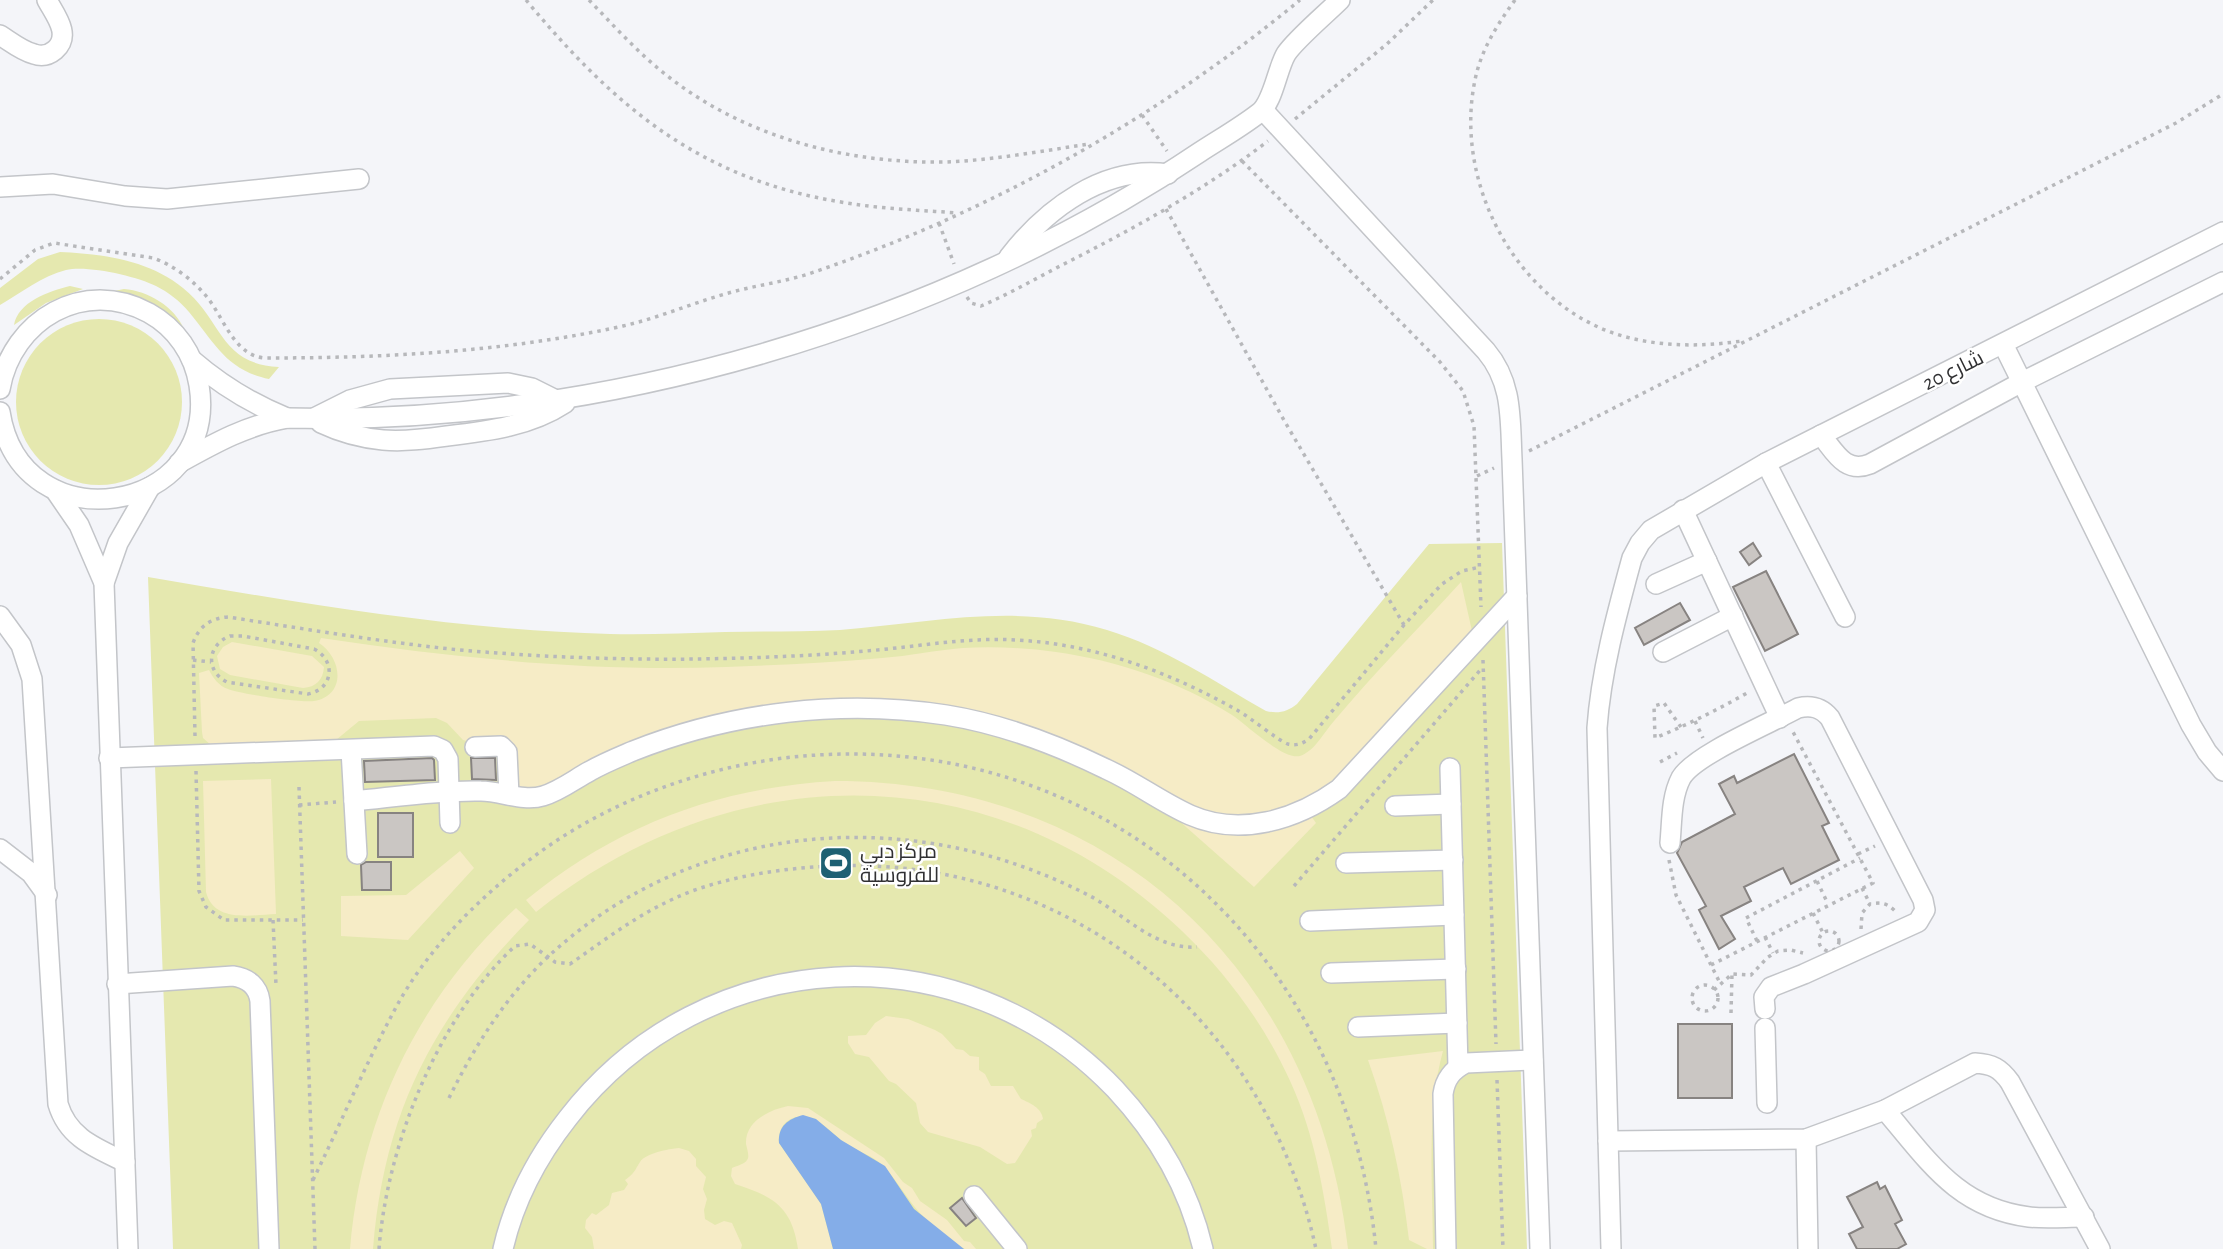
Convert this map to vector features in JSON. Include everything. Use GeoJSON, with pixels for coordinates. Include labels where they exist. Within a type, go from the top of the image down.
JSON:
{"type":"FeatureCollection","features":[{"type":"Feature","properties":{"kind":"street"},"geometry":{"type":"LineString","coordinates":[[0,35],[33,54],[47,55],[53,52],[62,41],[63,34],[47,0]]}},
{"type":"Feature","properties":{"kind":"street"},"geometry":{"type":"LineString","coordinates":[[55,491],[86,500],[103,501],[127,496],[150,487],[179,463],[239,431],[288,418],[415,416],[577,396],[682,375],[832,332],[904,306],[1005,262],[1086,222],[1168,174],[1263,110],[1287,53],[1340,0]]}},
{"type":"Feature","properties":{"kind":"street"},"geometry":{"type":"LineString","coordinates":[[1263,110],[1496,363],[1504,377],[1508,393],[1540,1249]]}},
{"type":"Feature","properties":{"kind":"street"},"geometry":{"type":"LineString","coordinates":[[1005,262],[1044,219],[1102,181],[1128,173],[1168,174]]}},
{"type":"Feature","properties":{"kind":"street"},"geometry":{"type":"LineString","coordinates":[[0,187],[53,184],[125,197],[167,199],[359,179]]}},
{"type":"Feature","properties":{"kind":"street","name":"شارع 20"},"geometry":{"type":"LineString","coordinates":[[1611,1249],[1597,752],[1598,704],[1632,558],[1640,542],[1651,530],[1683,509],[1766,463],[2223,232]]}},
{"type":"Feature","properties":{"kind":"street"},"geometry":{"type":"LineString","coordinates":[[1821,435],[1844,464],[1861,468],[2022,382],[2223,282]]}},
{"type":"Feature","properties":{"kind":"street"},"geometry":{"type":"LineString","coordinates":[[0,344],[26,332],[52,312],[84,302],[117,302],[133,306],[162,321],[184,346],[192,360],[199,383],[200,407],[193,439],[179,463]]}},
{"type":"Feature","properties":{"kind":"street"},"geometry":{"type":"LineString","coordinates":[[0,389],[8,360],[26,332]]}},
{"type":"Feature","properties":{"kind":"street"},"geometry":{"type":"LineString","coordinates":[[2003,344],[2191,725],[2207,752],[2223,771]]}},
{"type":"Feature","properties":{"kind":"street"},"geometry":{"type":"LineString","coordinates":[[192,360],[247,400],[288,418]]}},
{"type":"Feature","properties":{"kind":"street"},"geometry":{"type":"LineString","coordinates":[[314,419],[350,400],[370,393],[401,388],[508,383],[532,388],[554,399]]}},
{"type":"Feature","properties":{"kind":"street"},"geometry":{"type":"LineString","coordinates":[[314,419],[330,427],[364,437],[417,440],[514,425],[542,415],[577,396]]}},
{"type":"Feature","properties":{"kind":"street"},"geometry":{"type":"LineString","coordinates":[[0,412],[4,438],[27,470],[55,491],[79,525],[104,583]]}},
{"type":"Feature","properties":{"kind":"street"},"geometry":{"type":"LineString","coordinates":[[1766,463],[1845,617]]}},
{"type":"Feature","properties":{"kind":"street"},"geometry":{"type":"LineString","coordinates":[[128,1249],[104,583],[118,543],[150,487]]}},
{"type":"Feature","properties":{"kind":"street"},"geometry":{"type":"LineString","coordinates":[[1683,509],[1782,717]]}},
{"type":"Feature","properties":{"kind":"street"},"geometry":{"type":"LineString","coordinates":[[1656,584],[1707,561]]}},
{"type":"Feature","properties":{"kind":"street"},"geometry":{"type":"LineString","coordinates":[[354,801],[481,791],[532,798],[544,796],[615,758],[706,727],[779,713],[887,709],[946,715],[1011,730],[1107,769],[1191,815],[1232,825],[1260,824],[1295,814],[1319,803],[1339,789],[1517,596]]}},
{"type":"Feature","properties":{"kind":"street"},"geometry":{"type":"LineString","coordinates":[[0,616],[21,645],[32,679],[58,1104],[68,1127],[77,1136],[125,1162]]}},
{"type":"Feature","properties":{"kind":"street"},"geometry":{"type":"LineString","coordinates":[[1663,652],[1733,617]]}},
{"type":"Feature","properties":{"kind":"street"},"geometry":{"type":"LineString","coordinates":[[1670,842],[1678,787],[1690,767],[1699,759],[1798,708],[1813,706],[1830,718],[1925,905],[1922,918],[1904,928],[1771,987],[1764,997],[1767,1102]]}},
{"type":"Feature","properties":{"kind":"street"},"geometry":{"type":"LineString","coordinates":[[109,758],[429,746],[439,748],[448,759],[450,822]]}},
{"type":"Feature","properties":{"kind":"street"},"geometry":{"type":"LineString","coordinates":[[475,747],[500,746],[508,752],[509,795]]}},
{"type":"Feature","properties":{"kind":"street"},"geometry":{"type":"LineString","coordinates":[[351,750],[357,854]]}},
{"type":"Feature","properties":{"kind":"street"},"geometry":{"type":"LineString","coordinates":[[1450,768],[1458,1067]]}},
{"type":"Feature","properties":{"kind":"street"},"geometry":{"type":"LineString","coordinates":[[1395,806],[1451,804]]}},
{"type":"Feature","properties":{"kind":"street"},"geometry":{"type":"LineString","coordinates":[[0,849],[31,873],[47,896]]}},
{"type":"Feature","properties":{"kind":"street"},"geometry":{"type":"LineString","coordinates":[[1346,863],[1453,860]]}},
{"type":"Feature","properties":{"kind":"street"},"geometry":{"type":"LineString","coordinates":[[1310,921],[1454,915]]}},
{"type":"Feature","properties":{"kind":"street"},"geometry":{"type":"LineString","coordinates":[[1331,973],[1456,969]]}},
{"type":"Feature","properties":{"kind":"street"},"geometry":{"type":"LineString","coordinates":[[503,1249],[526,1184],[557,1132],[594,1086],[638,1046],[691,1014],[745,993],[800,979],[849,975],[924,983],[974,997],[1029,1022],[1084,1060],[1125,1099],[1156,1141],[1180,1182],[1203,1249]]}},
{"type":"Feature","properties":{"kind":"street"},"geometry":{"type":"LineString","coordinates":[[117,984],[233,976],[246,979],[256,989],[260,1001],[270,1249]]}},
{"type":"Feature","properties":{"kind":"street"},"geometry":{"type":"LineString","coordinates":[[1358,1027],[1457,1023]]}},
{"type":"Feature","properties":{"kind":"street"},"geometry":{"type":"LineString","coordinates":[[1446,1249],[1443,1094],[1447,1079],[1458,1067],[1475,1062],[1533,1060]]}},
{"type":"Feature","properties":{"kind":"street"},"geometry":{"type":"LineString","coordinates":[[1608,1141],[1806,1139],[1885,1110],[1975,1063],[1989,1064],[2002,1070],[2099,1249]]}},
{"type":"Feature","properties":{"kind":"street"},"geometry":{"type":"LineString","coordinates":[[1885,1110],[1938,1172],[1971,1198],[1990,1207],[2030,1217],[2084,1217]]}},
{"type":"Feature","properties":{"kind":"street"},"geometry":{"type":"LineString","coordinates":[[1806,1139],[1808,1249]]}},
{"type":"Feature","properties":{"kind":"street"},"geometry":{"type":"LineString","coordinates":[[974,1196],[1017,1249]]}},
{"type":"Feature","properties":{"kind":"path"},"geometry":{"type":"LineString","coordinates":[[526,0],[598,81],[644,120],[694,153],[749,177],[808,195],[872,207],[960,213]]}},
{"type":"Feature","properties":{"kind":"path"},"geometry":{"type":"LineString","coordinates":[[589,0],[645,57],[693,95],[744,123],[795,142],[852,155],[914,162],[981,159],[1095,143]]}},
{"type":"Feature","properties":{"kind":"path"},"geometry":{"type":"LineString","coordinates":[[0,279],[35,250],[54,243],[153,258],[168,265],[195,285],[210,301],[239,345],[252,355],[265,358],[399,356],[510,345],[634,323],[724,294],[817,271],[887,245],[960,213],[1095,143],[1197,79],[1250,41],[1300,0]]}},
{"type":"Feature","properties":{"kind":"path"},"geometry":{"type":"LineString","coordinates":[[1515,0],[1481,58],[1475,79],[1470,124],[1480,188],[1499,231],[1513,253],[1544,289],[1596,326],[1635,338],[1678,344],[1746,341]]}},
{"type":"Feature","properties":{"kind":"path"},"geometry":{"type":"LineString","coordinates":[[1477,476],[2186,118],[2223,94]]}},
{"type":"Feature","properties":{"kind":"path"},"geometry":{"type":"LineString","coordinates":[[1166,209],[1285,422],[1404,625]]}},
{"type":"Feature","properties":{"kind":"path"},"geometry":{"type":"LineString","coordinates":[[303,920],[232,921],[217,917],[205,907],[199,891],[193,643],[200,629],[220,617],[382,641],[617,659],[783,656],[866,651],[960,640],[1017,640],[1073,647],[1137,663],[1202,691],[1253,719],[1283,742],[1296,745],[1308,739],[1404,625],[1448,579],[1462,571],[1480,567]]}},
{"type":"Feature","properties":{"kind":"path"},"geometry":{"type":"LineString","coordinates":[[229,636],[236,636],[314,649],[325,657],[330,670],[322,689],[316,693],[301,694],[227,682],[216,674],[211,662],[218,643],[229,636]]}},
{"type":"Feature","properties":{"kind":"path"},"geometry":{"type":"LineString","coordinates":[[193,660],[211,662]]}},
{"type":"Feature","properties":{"kind":"path"},"geometry":{"type":"LineString","coordinates":[[1294,886],[1483,668]]}},
{"type":"Feature","properties":{"kind":"path"},"geometry":{"type":"LineString","coordinates":[[1681,727],[1664,704],[1654,706],[1655,738],[1681,727],[1695,721],[1765,684]]}},
{"type":"Feature","properties":{"kind":"path"},"geometry":{"type":"LineString","coordinates":[[1711,965],[1873,883],[1782,717]]}},
{"type":"Feature","properties":{"kind":"path"},"geometry":{"type":"LineString","coordinates":[[1695,721],[1708,747]]}},
{"type":"Feature","properties":{"kind":"path"},"geometry":{"type":"LineString","coordinates":[[313,1180],[401,999],[447,937],[481,901],[525,863],[572,831],[613,808],[688,779],[766,760],[878,754],[952,762],[988,771],[1056,795],[1100,817],[1151,849],[1197,886],[1231,919],[1283,984],[1317,1040],[1334,1075],[1359,1147],[1376,1249]]}},
{"type":"Feature","properties":{"kind":"path"},"geometry":{"type":"LineString","coordinates":[[299,787],[315,1249]]}},
{"type":"Feature","properties":{"kind":"path"},"geometry":{"type":"LineString","coordinates":[[299,805],[354,801]]}},
{"type":"Feature","properties":{"kind":"path"},"geometry":{"type":"LineString","coordinates":[[449,1098],[495,1019],[523,983],[548,957],[595,918],[621,901],[676,872],[746,850],[782,843],[850,837],[945,846],[1006,861],[1044,875],[1090,896],[1158,940],[1183,948],[1197,947]]}},
{"type":"Feature","properties":{"kind":"path"},"geometry":{"type":"LineString","coordinates":[[1670,842],[1672,883],[1720,983]]}},
{"type":"Feature","properties":{"kind":"path"},"geometry":{"type":"LineString","coordinates":[[1757,941],[1746,918],[1860,858]]}},
{"type":"Feature","properties":{"kind":"path"},"geometry":{"type":"LineString","coordinates":[[379,1249],[389,1182],[413,1102],[448,1035],[478,989],[515,946],[530,944],[560,964],[570,964],[618,928],[667,902],[719,883],[784,870],[854,865],[891,867],[956,877],[1019,895],[1082,924],[1140,962],[1196,1014],[1243,1073],[1274,1128],[1298,1186],[1316,1249]]}},
{"type":"Feature","properties":{"kind":"path"},"geometry":{"type":"LineString","coordinates":[[1816,881],[1828,905]]}},
{"type":"Feature","properties":{"kind":"path"},"geometry":{"type":"LineString","coordinates":[[1863,888],[1870,904]]}},
{"type":"Feature","properties":{"kind":"path"},"geometry":{"type":"LineString","coordinates":[[1858,934],[1862,927],[1863,913],[1870,904],[1889,905],[1904,928]]}},
{"type":"Feature","properties":{"kind":"path"},"geometry":{"type":"LineString","coordinates":[[1813,912],[1824,933]]}},
{"type":"Feature","properties":{"kind":"path"},"geometry":{"type":"LineString","coordinates":[[1765,936],[1773,953]]}},
{"type":"Feature","properties":{"kind":"path"},"geometry":{"type":"LineString","coordinates":[[1839,941],[1846,938]]}},
{"type":"Feature","properties":{"kind":"path"},"geometry":{"type":"LineString","coordinates":[[1815,950],[1820,946]]}},
{"type":"Feature","properties":{"kind":"path"},"geometry":{"type":"LineString","coordinates":[[1714,989],[1732,974],[1752,975],[1773,953],[1785,950],[1808,953]]}},
{"type":"Feature","properties":{"kind":"path"},"geometry":{"type":"LineString","coordinates":[[1731,1013],[1732,974]]}},
{"type":"Feature","properties":{"kind":"path"},"geometry":{"type":"LineString","coordinates":[[1704,985],[1714,989],[1717,994],[1715,1005],[1706,1011],[1695,1007],[1692,1002],[1694,991],[1704,985]]}},
{"type":"Feature","properties":{"kind":"green space"},"geometry":{"type":"Polygon","coordinates":[[[60,252],[125,260],[170,278],[196,300],[233,349],[244,358],[279,367],[269,379],[242,369],[223,354],[174,297],[147,282],[124,275],[98,270],[66,270],[40,281],[0,305],[0,288],[38,259],[60,252]]]}},
{"type":"Feature","properties":{"kind":"green space"},"geometry":{"type":"Polygon","coordinates":[[[70,286],[83,289],[46,303],[14,325],[21,310],[28,304],[44,294],[70,286]]]}},
{"type":"Feature","properties":{"kind":"green space"},"geometry":{"type":"Polygon","coordinates":[[[124,289],[151,296],[159,301],[174,313],[184,329],[152,304],[114,291],[124,289]]]}},
{"type":"Feature","properties":{"kind":"green space"},"geometry":{"type":"Polygon","coordinates":[[[99,319],[131,326],[158,343],[175,370],[182,402],[175,434],[158,461],[131,478],[99,485],[67,478],[40,461],[23,434],[16,402],[23,370],[40,343],[67,326],[99,319]]]}},
{"type":"Feature","properties":{"kind":"green space","name":"مركز دبي للفروسية"},"geometry":{"type":"Polygon","coordinates":[[[1502,543],[1527,1249],[173,1249],[148,577],[378,614],[494,627],[610,634],[825,631],[974,617],[1040,617],[1073,622],[1128,637],[1189,666],[1266,711],[1278,712],[1286,711],[1297,704],[1429,544],[1502,543]]]}},
{"type":"Feature","properties":{"kind":"sand"},"geometry":{"type":"Polygon","coordinates":[[[1461,582],[1472,631],[1337,781],[1280,815],[1210,817],[1034,732],[781,706],[542,793],[516,789],[515,753],[463,740],[447,723],[436,718],[359,721],[336,740],[212,746],[203,738],[202,732],[199,673],[209,670],[214,679],[225,688],[257,696],[314,701],[332,692],[336,684],[336,666],[333,658],[319,643],[321,638],[522,662],[675,668],[804,664],[998,647],[1079,656],[1147,674],[1212,703],[1284,753],[1300,756],[1315,746],[1330,725],[1461,582]]]}},
{"type":"Feature","properties":{"kind":"sand"},"geometry":{"type":"Polygon","coordinates":[[[232,642],[312,656],[324,667],[322,676],[312,686],[303,688],[230,675],[220,669],[217,656],[223,647],[232,642]]]}},
{"type":"Feature","properties":{"kind":"sand"},"geometry":{"type":"Polygon","coordinates":[[[271,779],[276,914],[245,916],[225,913],[210,902],[206,892],[203,781],[271,779]]]}},
{"type":"Feature","properties":{"kind":"sand"},"geometry":{"type":"Polygon","coordinates":[[[835,781],[936,790],[1029,815],[1112,857],[1185,912],[1246,980],[1294,1060],[1329,1150],[1348,1249],[1332,1249],[1317,1164],[1299,1103],[1281,1062],[1244,1001],[1182,931],[1109,873],[1030,831],[948,805],[863,796],[778,802],[694,823],[613,860],[536,912],[526,900],[596,851],[670,815],[749,792],[835,781]]]}},
{"type":"Feature","properties":{"kind":"sand"},"geometry":{"type":"Polygon","coordinates":[[[1309,813],[1316,823],[1254,887],[1177,819],[1309,813]]]}},
{"type":"Feature","properties":{"kind":"sand"},"geometry":{"type":"Polygon","coordinates":[[[460,851],[474,868],[408,940],[341,936],[341,896],[406,895],[460,851]]]}},
{"type":"Feature","properties":{"kind":"sand"},"geometry":{"type":"Polygon","coordinates":[[[516,908],[529,920],[495,956],[466,993],[419,1069],[402,1110],[389,1153],[379,1200],[373,1249],[350,1249],[356,1200],[367,1153],[401,1062],[424,1020],[451,980],[481,943],[516,908]]]}},
{"type":"Feature","properties":{"kind":"sand"},"geometry":{"type":"Polygon","coordinates":[[[886,1016],[908,1019],[942,1034],[956,1049],[979,1057],[979,1070],[985,1074],[991,1086],[1013,1086],[1021,1099],[1038,1109],[1043,1119],[1031,1130],[1032,1136],[1015,1163],[1007,1164],[980,1147],[928,1132],[920,1123],[916,1103],[889,1081],[869,1057],[855,1054],[848,1043],[848,1036],[866,1035],[875,1023],[886,1016]]]}},
{"type":"Feature","properties":{"kind":"sand"},"geometry":{"type":"Polygon","coordinates":[[[1443,1051],[1432,1124],[1433,1249],[1427,1249],[1409,1240],[1394,1149],[1368,1060],[1443,1051]]]}},
{"type":"Feature","properties":{"kind":"sand"},"geometry":{"type":"Polygon","coordinates":[[[788,1106],[808,1108],[884,1158],[903,1182],[912,1188],[920,1201],[947,1220],[964,1241],[970,1242],[976,1249],[965,1249],[945,1236],[914,1206],[878,1162],[849,1146],[814,1119],[797,1117],[786,1122],[779,1136],[779,1143],[821,1204],[833,1249],[798,1249],[791,1222],[778,1205],[760,1193],[735,1184],[731,1176],[732,1168],[748,1159],[746,1144],[749,1129],[759,1118],[788,1106]]]}},
{"type":"Feature","properties":{"kind":"sand"},"geometry":{"type":"Polygon","coordinates":[[[679,1148],[689,1151],[696,1159],[696,1166],[706,1177],[703,1189],[707,1199],[705,1219],[715,1225],[724,1221],[732,1223],[742,1245],[741,1249],[594,1249],[592,1237],[585,1228],[586,1220],[592,1213],[596,1215],[609,1205],[612,1193],[624,1190],[628,1184],[625,1180],[643,1159],[658,1152],[679,1148]]]}},
{"type":"Feature","properties":{"kind":"water"},"geometry":{"type":"Polygon","coordinates":[[[803,1115],[816,1119],[841,1140],[885,1166],[914,1209],[964,1249],[833,1249],[821,1204],[779,1143],[780,1132],[785,1124],[803,1115]]]}},
{"type":"Feature","properties":{"kind":"building"},"geometry":{"type":"Polygon","coordinates":[[[1753,543],[1761,556],[1749,565],[1740,552],[1753,543]]]}},
{"type":"Feature","properties":{"kind":"building"},"geometry":{"type":"Polygon","coordinates":[[[1766,571],[1798,634],[1765,651],[1733,587],[1766,571]]]}},
{"type":"Feature","properties":{"kind":"building"},"geometry":{"type":"Polygon","coordinates":[[[1680,603],[1690,620],[1644,645],[1635,628],[1680,603]]]}},
{"type":"Feature","properties":{"kind":"building"},"geometry":{"type":"Polygon","coordinates":[[[1794,754],[1829,823],[1822,826],[1839,860],[1791,884],[1783,868],[1744,887],[1751,901],[1721,916],[1735,939],[1719,949],[1699,910],[1706,906],[1677,853],[1682,842],[1735,814],[1719,784],[1734,776],[1737,783],[1794,754]]]}},
{"type":"Feature","properties":{"kind":"building"},"geometry":{"type":"Polygon","coordinates":[[[432,758],[435,780],[365,782],[364,761],[432,758]]]}},
{"type":"Feature","properties":{"kind":"building"},"geometry":{"type":"Polygon","coordinates":[[[471,758],[495,758],[496,780],[472,779],[471,758]]]}},
{"type":"Feature","properties":{"kind":"building"},"geometry":{"type":"Polygon","coordinates":[[[378,813],[413,813],[413,857],[378,857],[378,813]]]}},
{"type":"Feature","properties":{"kind":"building"},"geometry":{"type":"Polygon","coordinates":[[[366,862],[391,862],[391,890],[362,890],[361,865],[366,862]]]}},
{"type":"Feature","properties":{"kind":"building"},"geometry":{"type":"Polygon","coordinates":[[[1678,1024],[1732,1024],[1732,1098],[1678,1098],[1678,1024]]]}},
{"type":"Feature","properties":{"kind":"building"},"geometry":{"type":"Polygon","coordinates":[[[1877,1182],[1880,1189],[1885,1186],[1902,1220],[1895,1224],[1906,1244],[1897,1249],[1857,1249],[1849,1234],[1863,1227],[1847,1197],[1877,1182]]]}},
{"type":"Feature","properties":{"kind":"building"},"geometry":{"type":"Polygon","coordinates":[[[962,1198],[976,1218],[966,1226],[950,1208],[962,1198]]]}},
{"type":"Feature","properties":{"kind":"place","name":"مركز دبي للفروسية"},"geometry":{"type":"Point","coordinates":[836,863]}}]}
